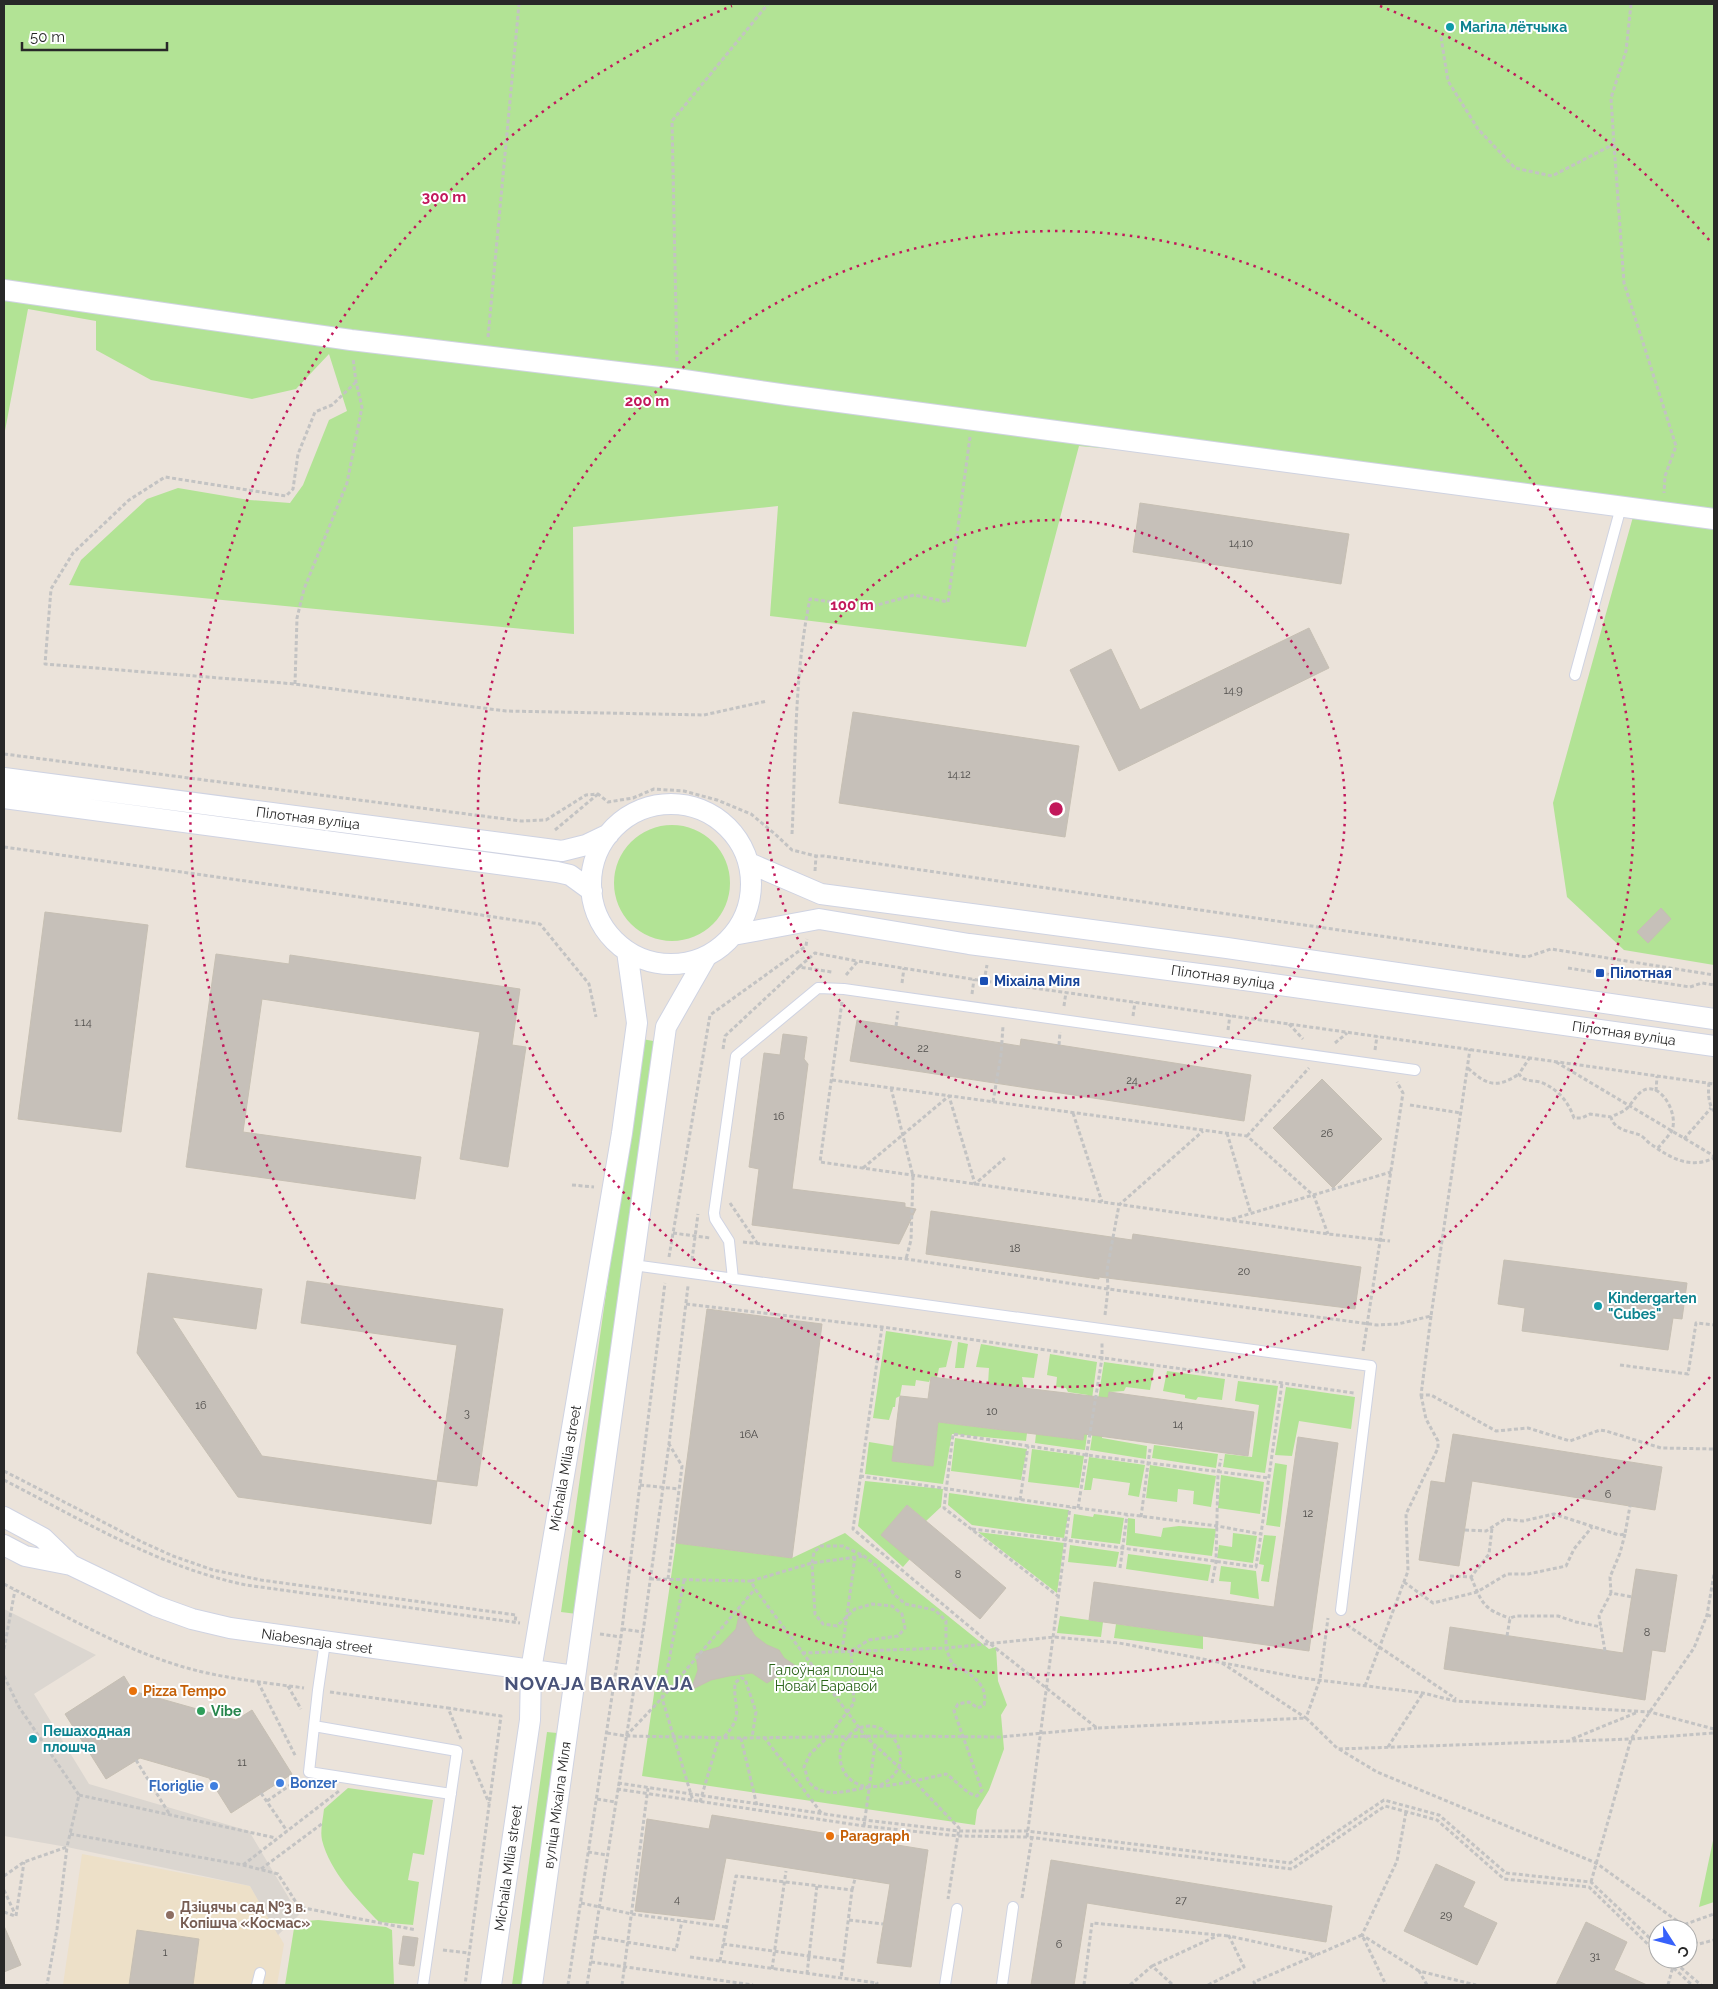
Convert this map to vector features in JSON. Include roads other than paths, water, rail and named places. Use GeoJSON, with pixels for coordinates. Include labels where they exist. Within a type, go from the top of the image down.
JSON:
{"type":"FeatureCollection","features":[{"type":"Feature","properties":{"kind":"street"},"geometry":{"type":"LineString","coordinates":[[4,290],[351,340],[677,379],[787,396],[972,419],[1621,508],[1664,511],[1714,518]]}},
{"type":"Feature","properties":{"kind":"street","name":"Пілотная вуліца"},"geometry":{"type":"LineString","coordinates":[[4,778],[562,851],[586,845],[609,834]]}},
{"type":"Feature","properties":{"kind":"street","name":"Пілотная вуліца"},"geometry":{"type":"LineString","coordinates":[[4,798],[557,872],[570,875],[592,891]]}},
{"type":"Feature","properties":{"kind":"street"},"geometry":{"type":"LineString","coordinates":[[633,1265],[666,1027],[706,957],[733,935],[746,913],[751,888],[749,863],[739,840],[722,822],[700,809],[675,804],[650,807],[628,817],[609,834],[596,856],[591,880],[594,907],[607,932],[627,951],[645,960],[665,964],[686,963],[706,957]]}},
{"type":"Feature","properties":{"kind":"street","name":"Пілотная вуліца"},"geometry":{"type":"LineString","coordinates":[[749,863],[812,891],[830,895],[1227,948],[1714,1019]]}},
{"type":"Feature","properties":{"kind":"street","name":"Пілотная вуліца"},"geometry":{"type":"LineString","coordinates":[[733,935],[819,919],[969,944],[1230,978],[1714,1046]]}},
{"type":"Feature","properties":{"kind":"street","name":"Michaila Milia street"},"geometry":{"type":"LineString","coordinates":[[491,1985],[530,1720],[531,1670],[622,1133],[638,1023],[627,951]]}},
{"type":"Feature","properties":{"kind":"street","name":"вуліца Міхаіла Міля"},"geometry":{"type":"LineString","coordinates":[[532,1985],[633,1265]]}},
{"type":"Feature","properties":{"kind":"street","name":"Niabesnaja street"},"geometry":{"type":"LineString","coordinates":[[4,1516],[43,1538],[71,1565]]}},
{"type":"Feature","properties":{"kind":"street","name":"Niabesnaja street"},"geometry":{"type":"LineString","coordinates":[[4,1545],[25,1556],[71,1565],[142,1600],[192,1618],[243,1630],[575,1676]]}},
{"type":"Feature","properties":{"kind":"lane"},"geometry":{"type":"LineString","coordinates":[[1576,675],[1621,508]]}},
{"type":"Feature","properties":{"kind":"lane"},"geometry":{"type":"LineString","coordinates":[[733,1279],[729,1241],[715,1219],[714,1213],[736,1056],[818,988],[844,989],[1415,1070]]}},
{"type":"Feature","properties":{"kind":"lane"},"geometry":{"type":"LineString","coordinates":[[633,1265],[1371,1366],[1341,1610]]}},
{"type":"Feature","properties":{"kind":"lane"},"geometry":{"type":"LineString","coordinates":[[326,1642],[318,1690],[309,1772],[451,1794]]}},
{"type":"Feature","properties":{"kind":"lane"},"geometry":{"type":"LineString","coordinates":[[314,1726],[457,1751],[423,1985]]}},
{"type":"Feature","properties":{"kind":"lane"},"geometry":{"type":"LineString","coordinates":[[1002,1985],[1013,1907]]}},
{"type":"Feature","properties":{"kind":"lane"},"geometry":{"type":"LineString","coordinates":[[945,1985],[958,1909]]}},
{"type":"Feature","properties":{"kind":"lane"},"geometry":{"type":"LineString","coordinates":[[257,1985],[260,1973]]}},
{"type":"Feature","properties":{"kind":"place","name":"Магіла лётчыка"},"geometry":{"type":"Point","coordinates":[1450,27]}},
{"type":"Feature","properties":{"kind":"place","name":"Пілотная"},"geometry":{"type":"Point","coordinates":[1600,973]}},
{"type":"Feature","properties":{"kind":"place","name":"Міхаіла Міля"},"geometry":{"type":"Point","coordinates":[984,981]}},
{"type":"Feature","properties":{"kind":"place","name":"Kindergarten \"Cubes\""},"geometry":{"type":"Point","coordinates":[1598,1306]}},
{"type":"Feature","properties":{"kind":"place","name":"Pizza Tempo"},"geometry":{"type":"Point","coordinates":[133,1691]}},
{"type":"Feature","properties":{"kind":"place","name":"Vibe"},"geometry":{"type":"Point","coordinates":[201,1711]}},
{"type":"Feature","properties":{"kind":"place","name":"Пешаходная плошча"},"geometry":{"type":"Point","coordinates":[33,1739]}},
{"type":"Feature","properties":{"kind":"place","name":"Bonzer"},"geometry":{"type":"Point","coordinates":[280,1783]}},
{"type":"Feature","properties":{"kind":"place","name":"Floriglie"},"geometry":{"type":"Point","coordinates":[214,1786]}},
{"type":"Feature","properties":{"kind":"place","name":"Paragraph"},"geometry":{"type":"Point","coordinates":[830,1836]}},
{"type":"Feature","properties":{"kind":"place","name":"Дзіцячы сад №3 в. Копішча «Космас»"},"geometry":{"type":"Point","coordinates":[170,1915]}},
{"type":"Feature","properties":{"kind":"district","name":"NOVAJA BARAVAJA"},"geometry":{"type":"Point","coordinates":[599,1683]}},
{"type":"Feature","properties":{"kind":"park label","name":"Галоўная плошча Новай Баравой"},"geometry":{"type":"Point","coordinates":[826,1678]}}]}
